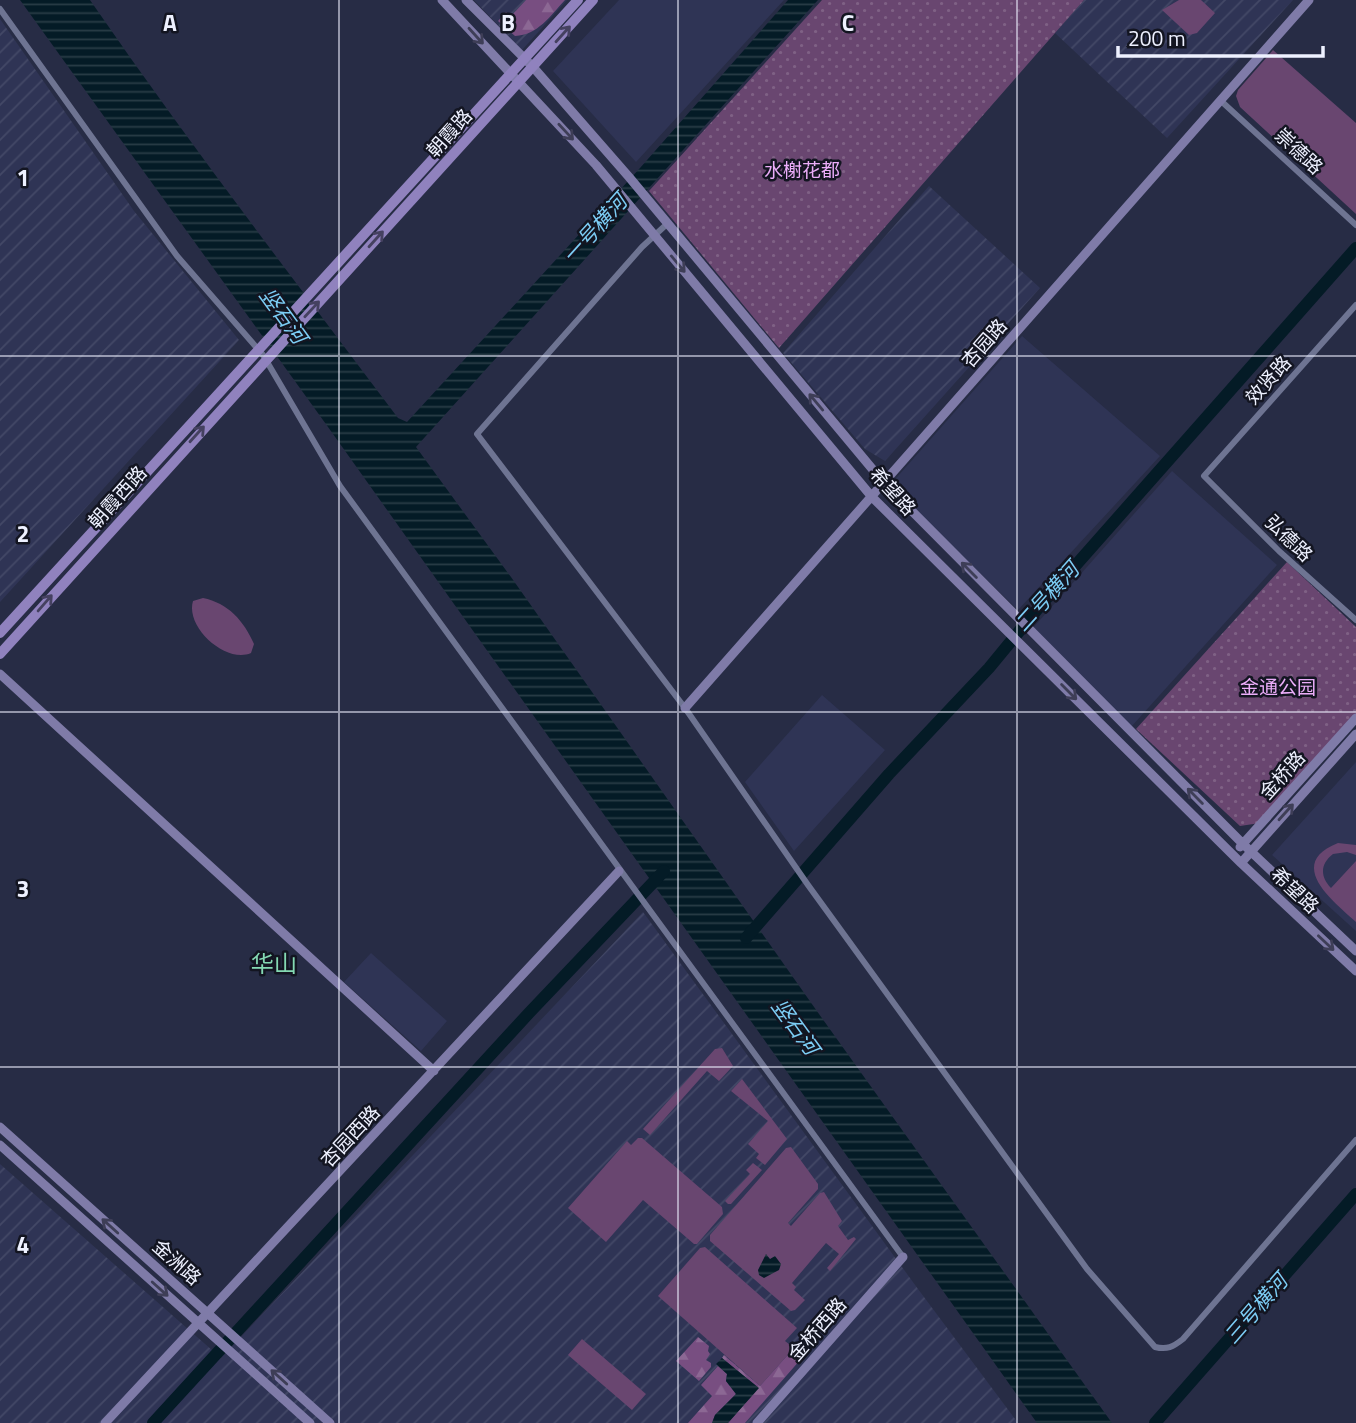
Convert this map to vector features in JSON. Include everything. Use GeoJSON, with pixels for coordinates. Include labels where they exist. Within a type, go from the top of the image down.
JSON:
{"type":"FeatureCollection","features":[{"type":"Feature","properties":{"kind":"main road","name":"希望路"},"geometry":{"type":"LineString","coordinates":[[442,0],[596,165],[872,497],[1241,863],[1356,971]]}},
{"type":"Feature","properties":{"kind":"main road","name":"希望路"},"geometry":{"type":"LineString","coordinates":[[466,0],[533,67],[647,197],[884,483],[1251,852],[1356,951]]}},
{"type":"Feature","properties":{"kind":"main road","name":"朝霞路"},"geometry":{"type":"LineString","coordinates":[[251,355],[578,0]]}},
{"type":"Feature","properties":{"kind":"main road","name":"朝霞路"},"geometry":{"type":"LineString","coordinates":[[260,364],[593,0]]}},
{"type":"Feature","properties":{"kind":"main road","name":"杏园路"},"geometry":{"type":"LineString","coordinates":[[685,708],[1309,0]]}},
{"type":"Feature","properties":{"kind":"main road","name":"朝霞西路"},"geometry":{"type":"LineString","coordinates":[[0,633],[251,355]]}},
{"type":"Feature","properties":{"kind":"main road","name":"朝霞西路"},"geometry":{"type":"LineString","coordinates":[[0,654],[260,364]]}},
{"type":"Feature","properties":{"kind":"main road"},"geometry":{"type":"LineString","coordinates":[[0,674],[434,1071]]}},
{"type":"Feature","properties":{"kind":"main road","name":"金桥路"},"geometry":{"type":"LineString","coordinates":[[1234,855],[1356,718]]}},
{"type":"Feature","properties":{"kind":"main road","name":"金桥路"},"geometry":{"type":"LineString","coordinates":[[1241,863],[1356,734]]}},
{"type":"Feature","properties":{"kind":"main road","name":"杏园西路"},"geometry":{"type":"LineString","coordinates":[[105,1423],[619,871]]}},
{"type":"Feature","properties":{"kind":"main road","name":"金洲路"},"geometry":{"type":"LineString","coordinates":[[0,1127],[330,1423]]}},
{"type":"Feature","properties":{"kind":"main road","name":"金洲路"},"geometry":{"type":"LineString","coordinates":[[0,1145],[310,1423]]}},
{"type":"Feature","properties":{"kind":"main road","name":"金桥西路"},"geometry":{"type":"LineString","coordinates":[[757,1423],[903,1257]]}},
{"type":"Feature","properties":{"kind":"street"},"geometry":{"type":"LineString","coordinates":[[0,9],[177,256],[263,355],[340,486],[903,1257]]}},
{"type":"Feature","properties":{"kind":"street","name":"崇德路"},"geometry":{"type":"LineString","coordinates":[[1220,100],[1356,225]]}},
{"type":"Feature","properties":{"kind":"street"},"geometry":{"type":"LineString","coordinates":[[668,223],[654,235],[477,435],[685,708],[808,885],[1087,1269],[1155,1347],[1164,1349],[1174,1346],[1183,1339],[1356,1140]]}},
{"type":"Feature","properties":{"kind":"street","name":"效贤路"},"geometry":{"type":"LineString","coordinates":[[1204,476],[1356,305]]}},
{"type":"Feature","properties":{"kind":"street","name":"弘德路"},"geometry":{"type":"LineString","coordinates":[[1204,476],[1279,551],[1356,621]]}},
{"type":"Feature","properties":{"kind":"shaded area"},"geometry":{"type":"Polygon","coordinates":[[[474,0],[567,0],[522,50],[474,0]]]}},
{"type":"Feature","properties":{"kind":"shaded area"},"geometry":{"type":"Polygon","coordinates":[[[619,0],[784,0],[636,162],[553,71],[619,0]]]}},
{"type":"Feature","properties":{"kind":"shaded area"},"geometry":{"type":"Polygon","coordinates":[[[1084,0],[1293,0],[1167,138],[1055,33],[1084,0]]]}},
{"type":"Feature","properties":{"kind":"shaded area"},"geometry":{"type":"Polygon","coordinates":[[[0,19],[134,211],[239,340],[0,602],[0,19]]]}},
{"type":"Feature","properties":{"kind":"shaded area"},"geometry":{"type":"Polygon","coordinates":[[[929,186],[1040,288],[885,461],[865,449],[783,353],[929,186]]]}},
{"type":"Feature","properties":{"kind":"shaded area"},"geometry":{"type":"Polygon","coordinates":[[[1022,336],[1160,456],[1018,610],[890,485],[1022,336]]]}},
{"type":"Feature","properties":{"kind":"shaded area"},"geometry":{"type":"Polygon","coordinates":[[[1172,471],[1277,565],[1131,727],[1032,629],[1172,471]]]}},
{"type":"Feature","properties":{"kind":"shaded area"},"geometry":{"type":"Polygon","coordinates":[[[822,695],[885,750],[794,851],[745,782],[822,695]]]}},
{"type":"Feature","properties":{"kind":"shaded area"},"geometry":{"type":"Polygon","coordinates":[[[1356,762],[1356,931],[1272,855],[1356,762]]]}},
{"type":"Feature","properties":{"kind":"shaded area"},"geometry":{"type":"Polygon","coordinates":[[[643,912],[1018,1423],[0,1423],[0,1164],[221,1358],[643,912]]]}},
{"type":"Feature","properties":{"kind":"shaded area"},"geometry":{"type":"Polygon","coordinates":[[[371,953],[447,1021],[421,1051],[344,982],[371,953]]]}},
{"type":"Feature","properties":{"kind":"green space"},"geometry":{"type":"Polygon","coordinates":[[[526,0],[565,0],[537,28],[515,36],[498,21],[506,12],[511,16],[526,0]]]}},
{"type":"Feature","properties":{"kind":"green space","name":"水榭花都"},"geometry":{"type":"Polygon","coordinates":[[[822,0],[1084,0],[779,348],[649,191],[822,0]]]}},
{"type":"Feature","properties":{"kind":"green space"},"geometry":{"type":"Polygon","coordinates":[[[1179,0],[1201,0],[1215,13],[1197,33],[1189,35],[1162,10],[1179,0]]]}},
{"type":"Feature","properties":{"kind":"green space"},"geometry":{"type":"Polygon","coordinates":[[[1273,50],[1356,123],[1356,214],[1240,107],[1236,96],[1238,90],[1273,50]]]}},
{"type":"Feature","properties":{"kind":"green space","name":"金通公园"},"geometry":{"type":"Polygon","coordinates":[[[1287,562],[1356,627],[1356,714],[1260,823],[1240,826],[1136,729],[1287,562]]]}},
{"type":"Feature","properties":{"kind":"green space"},"geometry":{"type":"Polygon","coordinates":[[[203,598],[220,604],[234,614],[254,644],[251,653],[230,653],[201,632],[192,611],[193,601],[203,598]]]}},
{"type":"Feature","properties":{"kind":"green space"},"geometry":{"type":"Polygon","coordinates":[[[1338,843],[1356,845],[1356,855],[1347,852],[1333,854],[1324,866],[1323,875],[1331,888],[1356,861],[1356,922],[1326,893],[1314,872],[1315,861],[1323,852],[1338,843]]]}},
{"type":"Feature","properties":{"kind":"green space"},"geometry":{"type":"Polygon","coordinates":[[[722,1048],[733,1066],[719,1081],[707,1071],[650,1135],[643,1129],[715,1049],[722,1048]]]}},
{"type":"Feature","properties":{"kind":"green space"},"geometry":{"type":"Polygon","coordinates":[[[742,1079],[787,1139],[765,1165],[756,1158],[759,1154],[748,1144],[768,1121],[731,1091],[742,1079]]]}},
{"type":"Feature","properties":{"kind":"green space"},"geometry":{"type":"Polygon","coordinates":[[[638,1138],[642,1138],[722,1207],[723,1214],[697,1244],[643,1200],[606,1242],[568,1208],[627,1141],[631,1145],[638,1138]]]}},
{"type":"Feature","properties":{"kind":"green space"},"geometry":{"type":"Polygon","coordinates":[[[791,1147],[818,1184],[818,1189],[788,1223],[791,1226],[820,1193],[824,1192],[842,1221],[838,1226],[848,1240],[854,1237],[856,1239],[830,1271],[827,1268],[839,1254],[826,1243],[792,1283],[796,1287],[794,1290],[805,1300],[791,1311],[710,1241],[710,1235],[786,1148],[791,1147]]]}},
{"type":"Feature","properties":{"kind":"green space"},"geometry":{"type":"Polygon","coordinates":[[[753,1163],[762,1170],[731,1204],[728,1204],[725,1201],[750,1174],[746,1170],[753,1163]]]}},
{"type":"Feature","properties":{"kind":"green space"},"geometry":{"type":"Polygon","coordinates":[[[705,1247],[797,1328],[785,1341],[794,1348],[760,1386],[658,1296],[700,1248],[705,1247]]]}},
{"type":"Feature","properties":{"kind":"green space"},"geometry":{"type":"Polygon","coordinates":[[[698,1337],[709,1346],[710,1354],[706,1360],[711,1363],[711,1367],[699,1381],[676,1361],[698,1337]]]}},
{"type":"Feature","properties":{"kind":"green space"},"geometry":{"type":"Polygon","coordinates":[[[582,1339],[646,1394],[632,1410],[568,1355],[582,1339]]]}},
{"type":"Feature","properties":{"kind":"green space"},"geometry":{"type":"Polygon","coordinates":[[[794,1348],[802,1353],[801,1359],[745,1423],[728,1423],[758,1388],[722,1358],[724,1355],[760,1386],[794,1348]]]}},
{"type":"Feature","properties":{"kind":"green space"},"geometry":{"type":"Polygon","coordinates":[[[718,1366],[727,1374],[726,1381],[736,1394],[715,1415],[712,1423],[688,1423],[712,1396],[701,1385],[718,1366]]]}},
{"type":"Feature","properties":{"kind":"water"},"geometry":{"type":"Polygon","coordinates":[[[20,0],[90,0],[281,263],[398,418],[407,422],[640,168],[788,0],[818,0],[416,447],[1112,1423],[1037,1423],[328,427],[20,0]]]}},
{"type":"Feature","properties":{"kind":"water"},"geometry":{"type":"Polygon","coordinates":[[[766,1254],[770,1259],[775,1256],[781,1264],[779,1270],[764,1278],[759,1275],[758,1270],[766,1254]]]}},
{"type":"Feature","properties":{"kind":"water"},"geometry":{"type":"Polygon","coordinates":[[[722,1358],[759,1388],[728,1423],[712,1423],[715,1415],[736,1394],[726,1381],[727,1374],[716,1364],[722,1358]]]}},
{"type":"Feature","properties":{"kind":"waterway","name":"二号横河"},"geometry":{"type":"LineString","coordinates":[[746,938],[889,774],[989,668],[1045,600],[1356,248]]}},
{"type":"Feature","properties":{"kind":"waterway"},"geometry":{"type":"LineString","coordinates":[[153,1423],[529,1013],[664,871]]}},
{"type":"Feature","properties":{"kind":"waterway","name":"三号横河"},"geometry":{"type":"LineString","coordinates":[[1155,1423],[1356,1194]]}},
{"type":"Feature","properties":{"kind":"district","name":"华山"},"geometry":{"type":"Point","coordinates":[274,964]}},
{"type":"Feature","properties":{"kind":"water label","name":"一号横河"},"geometry":{"type":"Point","coordinates":[595,229]}},
{"type":"Feature","properties":{"kind":"water label","name":"竖石河"},"geometry":{"type":"Point","coordinates":[283,316]}},
{"type":"Feature","properties":{"kind":"water label","name":"竖石河"},"geometry":{"type":"Point","coordinates":[795,1027]}}]}
